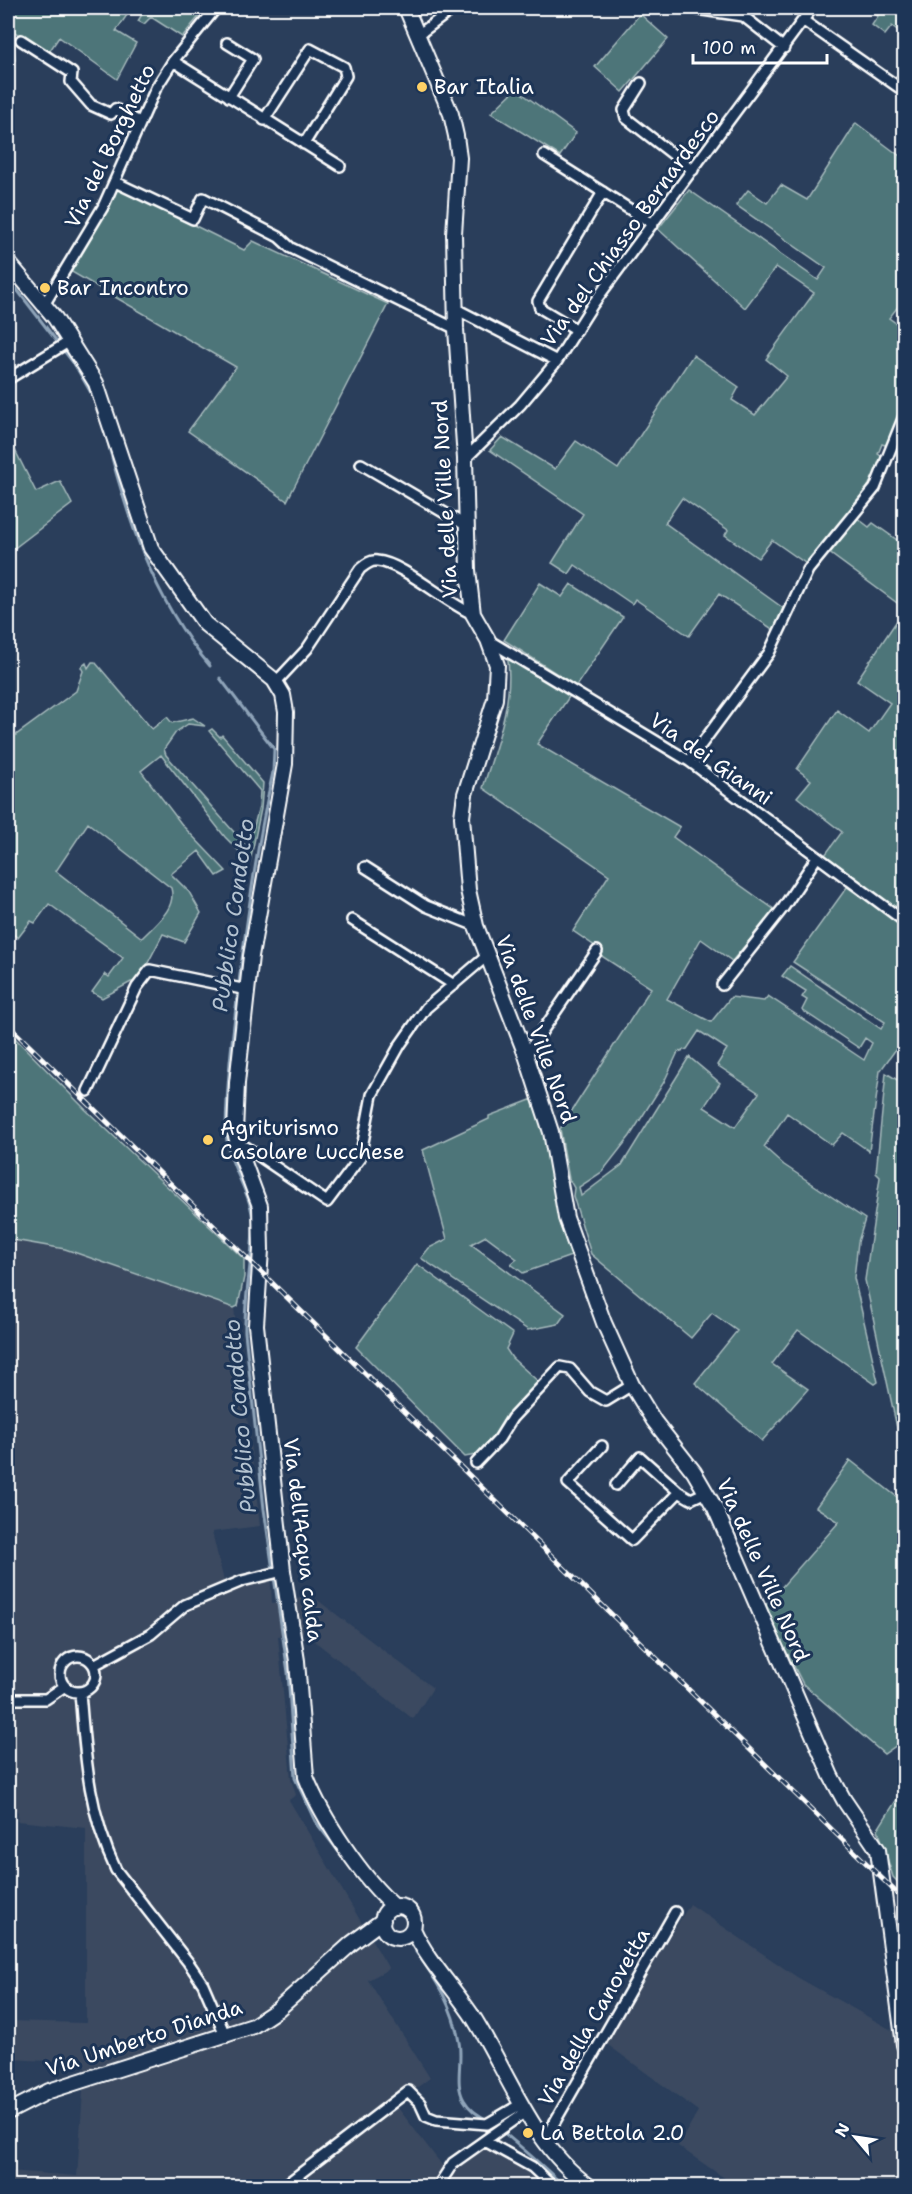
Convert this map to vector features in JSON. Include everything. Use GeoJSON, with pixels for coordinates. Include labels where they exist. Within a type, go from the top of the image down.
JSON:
{"type":"FeatureCollection","features":[{"type":"Feature","properties":{"kind":"street","name":"Via del Borghetto"},"geometry":{"type":"LineString","coordinates":[[44,305],[116,182],[140,122],[173,61],[216,8]]}},
{"type":"Feature","properties":{"kind":"street","name":"Via delle Ville Nord"},"geometry":{"type":"LineString","coordinates":[[406,8],[451,114],[459,158],[454,234],[456,329],[465,459],[468,570],[473,614],[488,640],[497,665],[495,699],[465,794],[462,817],[468,891],[476,926],[526,1055],[551,1132],[566,1218],[604,1323],[632,1385],[715,1508],[831,1776],[844,1800],[878,1850],[904,2045]]}},
{"type":"Feature","properties":{"kind":"street"},"geometry":{"type":"LineString","coordinates":[[418,35],[454,8]]}},
{"type":"Feature","properties":{"kind":"street"},"geometry":{"type":"LineString","coordinates":[[689,8],[743,16],[784,48]]}},
{"type":"Feature","properties":{"kind":"street","name":"Via del Chiasso Bernardesco"},"geometry":{"type":"LineString","coordinates":[[465,459],[520,405],[557,361],[653,224],[812,8]]}},
{"type":"Feature","properties":{"kind":"street"},"geometry":{"type":"LineString","coordinates":[[804,21],[904,91]]}},
{"type":"Feature","properties":{"kind":"street"},"geometry":{"type":"LineString","coordinates":[[21,40],[72,73],[71,82],[91,105],[111,114],[115,109],[119,109],[140,122]]}},
{"type":"Feature","properties":{"kind":"street"},"geometry":{"type":"LineString","coordinates":[[227,44],[253,59],[229,97]]}},
{"type":"Feature","properties":{"kind":"street"},"geometry":{"type":"LineString","coordinates":[[264,120],[310,49],[344,67],[346,76],[304,144]]}},
{"type":"Feature","properties":{"kind":"street"},"geometry":{"type":"LineString","coordinates":[[173,61],[340,166]]}},
{"type":"Feature","properties":{"kind":"street"},"geometry":{"type":"LineString","coordinates":[[641,83],[624,110],[626,118],[693,170]]}},
{"type":"Feature","properties":{"kind":"street"},"geometry":{"type":"LineString","coordinates":[[543,155],[653,224]]}},
{"type":"Feature","properties":{"kind":"street"},"geometry":{"type":"LineString","coordinates":[[116,182],[193,219],[203,198],[279,237],[291,248],[456,329]]}},
{"type":"Feature","properties":{"kind":"street"},"geometry":{"type":"LineString","coordinates":[[577,330],[540,308],[538,301],[603,192]]}},
{"type":"Feature","properties":{"kind":"street"},"geometry":{"type":"LineString","coordinates":[[8,262],[70,340],[96,383],[151,548],[205,624],[276,682],[307,649],[360,569],[370,561],[377,561],[398,569],[473,614]]}},
{"type":"Feature","properties":{"kind":"street"},"geometry":{"type":"LineString","coordinates":[[456,309],[557,361]]}},
{"type":"Feature","properties":{"kind":"street"},"geometry":{"type":"LineString","coordinates":[[8,379],[70,340]]}},
{"type":"Feature","properties":{"kind":"street"},"geometry":{"type":"LineString","coordinates":[[689,761],[769,653],[808,570],[875,488],[904,416]]}},
{"type":"Feature","properties":{"kind":"street"},"geometry":{"type":"LineString","coordinates":[[361,464],[467,526]]}},
{"type":"Feature","properties":{"kind":"street","name":"Via dei Gianni"},"geometry":{"type":"LineString","coordinates":[[488,640],[689,761],[904,921]]}},
{"type":"Feature","properties":{"kind":"street","name":"Via dell'Acqua calda"},"geometry":{"type":"LineString","coordinates":[[276,682],[283,695],[286,712],[285,764],[244,989],[236,1132],[239,1147],[258,1199],[262,1219],[256,1325],[276,1573],[297,1661],[306,1777],[333,1829],[380,1894],[395,1907]]}},
{"type":"Feature","properties":{"kind":"street"},"geometry":{"type":"LineString","coordinates":[[722,985],[783,908],[817,857]]}},
{"type":"Feature","properties":{"kind":"street"},"geometry":{"type":"LineString","coordinates":[[365,867],[426,906],[476,926]]}},
{"type":"Feature","properties":{"kind":"street"},"geometry":{"type":"LineString","coordinates":[[352,920],[454,986]]}},
{"type":"Feature","properties":{"kind":"street"},"geometry":{"type":"LineString","coordinates":[[526,1055],[597,951]]}},
{"type":"Feature","properties":{"kind":"street"},"geometry":{"type":"LineString","coordinates":[[239,1147],[246,1147],[327,1202],[360,1158],[372,1095],[400,1045],[426,1008],[488,955]]}},
{"type":"Feature","properties":{"kind":"street"},"geometry":{"type":"LineString","coordinates":[[88,1091],[137,987],[150,970],[244,989]]}},
{"type":"Feature","properties":{"kind":"street"},"geometry":{"type":"LineString","coordinates":[[476,1462],[499,1439],[512,1418],[560,1368],[570,1370],[590,1392],[606,1401],[632,1385]]}},
{"type":"Feature","properties":{"kind":"street"},"geometry":{"type":"LineString","coordinates":[[602,1446],[568,1484],[632,1540],[679,1492]]}},
{"type":"Feature","properties":{"kind":"street"},"geometry":{"type":"LineString","coordinates":[[616,1485],[640,1457],[690,1499],[706,1492]]}},
{"type":"Feature","properties":{"kind":"street"},"geometry":{"type":"LineString","coordinates":[[94,1665],[151,1634],[170,1615],[185,1605],[242,1581],[276,1573]]}},
{"type":"Feature","properties":{"kind":"street"},"geometry":{"type":"LineString","coordinates":[[80,1692],[65,1686],[61,1681],[60,1669],[68,1659],[79,1656],[94,1665]]}},
{"type":"Feature","properties":{"kind":"street"},"geometry":{"type":"LineString","coordinates":[[80,1692],[94,1682],[94,1665]]}},
{"type":"Feature","properties":{"kind":"street"},"geometry":{"type":"LineString","coordinates":[[8,1699],[46,1699],[65,1686]]}},
{"type":"Feature","properties":{"kind":"street"},"geometry":{"type":"LineString","coordinates":[[80,1692],[86,1769],[92,1804],[108,1852],[116,1870],[203,1984],[226,2037]]}},
{"type":"Feature","properties":{"kind":"street","name":"Via dell'Acqua calda"},"geometry":{"type":"LineString","coordinates":[[380,1894],[384,1923]]}},
{"type":"Feature","properties":{"kind":"street"},"geometry":{"type":"LineString","coordinates":[[420,1945],[401,1938],[384,1923],[395,1907],[405,1908],[411,1913],[412,1929],[420,1945],[474,2019],[523,2108],[560,2161],[589,2187]]}},
{"type":"Feature","properties":{"kind":"street","name":"Via della Canovetta"},"geometry":{"type":"LineString","coordinates":[[545,2139],[675,1912]]}},
{"type":"Feature","properties":{"kind":"street","name":"Via Umberto Dianda"},"geometry":{"type":"LineString","coordinates":[[10,2112],[49,2091],[226,2037],[253,2026],[277,2010],[366,1933],[384,1923]]}},
{"type":"Feature","properties":{"kind":"street"},"geometry":{"type":"LineString","coordinates":[[401,1938],[412,1929]]}},
{"type":"Feature","properties":{"kind":"street","name":"Via della Canovetta"},"geometry":{"type":"LineString","coordinates":[[284,2187],[408,2091],[429,2118],[491,2122],[523,2108]]}},
{"type":"Feature","properties":{"kind":"street"},"geometry":{"type":"LineString","coordinates":[[438,2187],[453,2163],[495,2134],[523,2108]]}},
{"type":"Feature","properties":{"kind":"street"},"geometry":{"type":"LineString","coordinates":[[485,2141],[532,2167],[552,2187]]}},
{"type":"Feature","properties":{"kind":"shaded area"},"geometry":{"type":"Polygon","coordinates":[[[8,1239],[65,1249],[234,1308],[260,1526],[212,1532],[224,1581],[270,1571],[272,1603],[311,1595],[433,1688],[413,1719],[303,1632],[278,1636],[291,1779],[296,1795],[289,1800],[389,1969],[368,1980],[430,2078],[395,2104],[442,2165],[489,2131],[559,2186],[8,2186],[8,2171],[77,2176],[85,2063],[8,2059],[8,2021],[86,2023],[86,1828],[17,1821],[18,1812],[8,1802],[8,1239]]]}},
{"type":"Feature","properties":{"kind":"shaded area"},"geometry":{"type":"Polygon","coordinates":[[[690,1904],[797,1977],[897,2033],[904,2094],[904,2186],[736,2186],[678,2146],[698,2111],[604,2042],[690,1904]]]}},
{"type":"Feature","properties":{"kind":"green space"},"geometry":{"type":"Polygon","coordinates":[[[8,8],[117,8],[127,15],[116,31],[136,43],[117,79],[59,37],[49,52],[13,31],[15,60],[8,69],[8,8]]]}},
{"type":"Feature","properties":{"kind":"green space"},"geometry":{"type":"Polygon","coordinates":[[[140,8],[193,8],[201,14],[182,37],[151,17],[144,24],[138,21],[144,11],[140,8]]]}},
{"type":"Feature","properties":{"kind":"green space"},"geometry":{"type":"Polygon","coordinates":[[[867,8],[904,8],[904,35],[892,26],[885,35],[872,25],[878,16],[867,8]]]}},
{"type":"Feature","properties":{"kind":"green space"},"geometry":{"type":"Polygon","coordinates":[[[640,14],[668,39],[623,92],[595,67],[640,14]]]}},
{"type":"Feature","properties":{"kind":"green space"},"geometry":{"type":"Polygon","coordinates":[[[516,89],[576,133],[560,156],[491,113],[516,89]]]}},
{"type":"Feature","properties":{"kind":"green space"},"geometry":{"type":"Polygon","coordinates":[[[856,123],[904,159],[904,299],[889,318],[904,329],[904,400],[888,446],[882,444],[878,454],[883,457],[861,500],[808,565],[772,540],[758,558],[725,535],[728,530],[682,498],[665,523],[783,608],[774,630],[719,594],[689,636],[635,599],[632,604],[575,565],[569,574],[552,563],[583,514],[490,450],[502,437],[555,469],[576,441],[618,469],[693,355],[739,387],[732,400],[755,415],[787,376],[766,359],[814,293],[776,267],[745,308],[658,229],[689,190],[818,280],[826,268],[736,205],[748,190],[767,203],[781,185],[807,200],[856,123]]]}},
{"type":"Feature","properties":{"kind":"green space"},"geometry":{"type":"Polygon","coordinates":[[[117,187],[244,250],[253,241],[388,304],[287,501],[188,431],[236,367],[70,271],[117,187]]]}},
{"type":"Feature","properties":{"kind":"green space"},"geometry":{"type":"Polygon","coordinates":[[[8,436],[36,492],[60,481],[72,504],[8,553],[8,436]]]}},
{"type":"Feature","properties":{"kind":"green space"},"geometry":{"type":"Polygon","coordinates":[[[856,517],[869,527],[873,523],[904,545],[904,608],[828,552],[856,517]]]}},
{"type":"Feature","properties":{"kind":"green space"},"geometry":{"type":"Polygon","coordinates":[[[540,583],[562,597],[571,584],[623,617],[576,686],[504,640],[540,583]]]}},
{"type":"Feature","properties":{"kind":"green space"},"geometry":{"type":"Polygon","coordinates":[[[904,610],[904,893],[895,908],[825,855],[842,832],[797,797],[811,780],[797,769],[837,710],[869,733],[890,703],[857,680],[904,610]]]}},
{"type":"Feature","properties":{"kind":"green space"},"geometry":{"type":"Polygon","coordinates":[[[507,654],[571,694],[537,744],[680,827],[673,837],[775,910],[732,961],[701,939],[667,999],[711,1022],[731,997],[764,1001],[768,996],[864,1060],[872,1043],[865,1038],[859,1048],[802,1010],[807,1000],[802,997],[806,991],[782,976],[790,966],[881,1029],[885,1022],[793,962],[847,887],[904,926],[904,997],[901,1003],[904,1007],[904,1053],[896,1049],[880,1071],[869,1151],[843,1133],[832,1145],[787,1113],[764,1147],[784,1165],[865,1219],[858,1242],[854,1278],[878,1382],[875,1384],[798,1330],[772,1364],[808,1389],[762,1441],[695,1383],[737,1331],[712,1313],[691,1338],[591,1254],[573,1196],[574,1188],[569,1179],[560,1129],[651,988],[600,955],[602,951],[573,931],[609,875],[483,788],[503,722],[509,671],[507,654]],[[699,1031],[687,1049],[678,1052],[664,1082],[630,1136],[602,1172],[579,1187],[581,1196],[622,1165],[689,1057],[720,1083],[704,1107],[735,1127],[759,1093],[717,1065],[727,1049],[699,1031]]]}},
{"type":"Feature","properties":{"kind":"green space"},"geometry":{"type":"Polygon","coordinates":[[[92,662],[95,662],[152,729],[167,717],[172,723],[193,718],[205,726],[188,724],[176,732],[164,749],[166,755],[248,848],[259,807],[260,791],[209,731],[212,729],[220,737],[222,735],[263,783],[261,809],[250,862],[225,837],[161,755],[141,771],[183,826],[226,871],[217,876],[199,851],[171,874],[189,892],[201,913],[184,942],[163,934],[138,982],[131,982],[102,998],[92,992],[105,974],[109,977],[123,958],[49,904],[35,923],[31,921],[18,938],[8,930],[8,741],[76,691],[83,671],[81,667],[86,663],[88,668],[92,662]],[[88,823],[56,871],[142,938],[164,916],[171,903],[171,888],[88,823]]]}},
{"type":"Feature","properties":{"kind":"green space"},"geometry":{"type":"Polygon","coordinates":[[[8,1031],[86,1110],[244,1259],[244,1277],[238,1306],[234,1308],[65,1249],[8,1239],[8,1031]]]}},
{"type":"Feature","properties":{"kind":"green space"},"geometry":{"type":"Polygon","coordinates":[[[886,1073],[904,1084],[904,1449],[899,1437],[865,1280],[880,1177],[876,1173],[886,1073]]]}},
{"type":"Feature","properties":{"kind":"green space"},"geometry":{"type":"Polygon","coordinates":[[[533,1099],[549,1147],[559,1222],[571,1256],[523,1273],[511,1264],[517,1259],[486,1236],[471,1244],[565,1314],[558,1324],[528,1330],[421,1258],[429,1248],[447,1239],[423,1150],[489,1119],[489,1116],[533,1099]]]}},
{"type":"Feature","properties":{"kind":"green space"},"geometry":{"type":"Polygon","coordinates":[[[417,1264],[513,1334],[506,1349],[512,1358],[541,1384],[476,1455],[465,1457],[356,1347],[417,1264]]]}},
{"type":"Feature","properties":{"kind":"green space"},"geometry":{"type":"Polygon","coordinates":[[[850,1460],[901,1500],[904,1498],[904,1740],[884,1754],[803,1684],[764,1607],[839,1522],[816,1507],[850,1460]]]}},
{"type":"Feature","properties":{"kind":"green space"},"geometry":{"type":"Polygon","coordinates":[[[904,1788],[904,1888],[893,1877],[878,1829],[904,1788]]]}},
{"type":"Feature","properties":{"kind":"waterway","name":"Pubblico Condotto"},"geometry":{"type":"LineString","coordinates":[[8,278],[75,365],[94,398]]}},
{"type":"Feature","properties":{"kind":"waterway","name":"Pubblico Condotto"},"geometry":{"type":"LineString","coordinates":[[104,427],[121,491],[143,553],[172,612],[210,666]]}},
{"type":"Feature","properties":{"kind":"waterway","name":"Pubblico Condotto"},"geometry":{"type":"LineString","coordinates":[[220,678],[274,749],[273,772],[258,847],[240,974],[229,1070],[226,1128],[230,1154],[252,1211],[252,1250],[245,1332],[264,1509],[288,1672],[295,1778],[315,1821],[346,1861]]}},
{"type":"Feature","properties":{"kind":"waterway","name":"Pubblico Condotto"},"geometry":{"type":"LineString","coordinates":[[369,1890],[376,1899]]}},
{"type":"Feature","properties":{"kind":"waterway","name":"Pubblico Condotto"},"geometry":{"type":"LineString","coordinates":[[416,1952],[431,1973],[453,2017],[459,2042],[461,2093],[467,2105],[496,2126],[564,2186]]}},
{"type":"Feature","properties":{"kind":"railway"},"geometry":{"type":"LineString","coordinates":[[8,1025],[904,1900]]}},
{"type":"Feature","properties":{"kind":"place","name":"Bar Italia"},"geometry":{"type":"Point","coordinates":[422,87]}},
{"type":"Feature","properties":{"kind":"place","name":"Bar Incontro"},"geometry":{"type":"Point","coordinates":[45,288]}},
{"type":"Feature","properties":{"kind":"place","name":"Agriturismo Casolare Lucchese"},"geometry":{"type":"Point","coordinates":[208,1140]}},
{"type":"Feature","properties":{"kind":"place","name":"La Bettola 2.0"},"geometry":{"type":"Point","coordinates":[528,2133]}}]}
